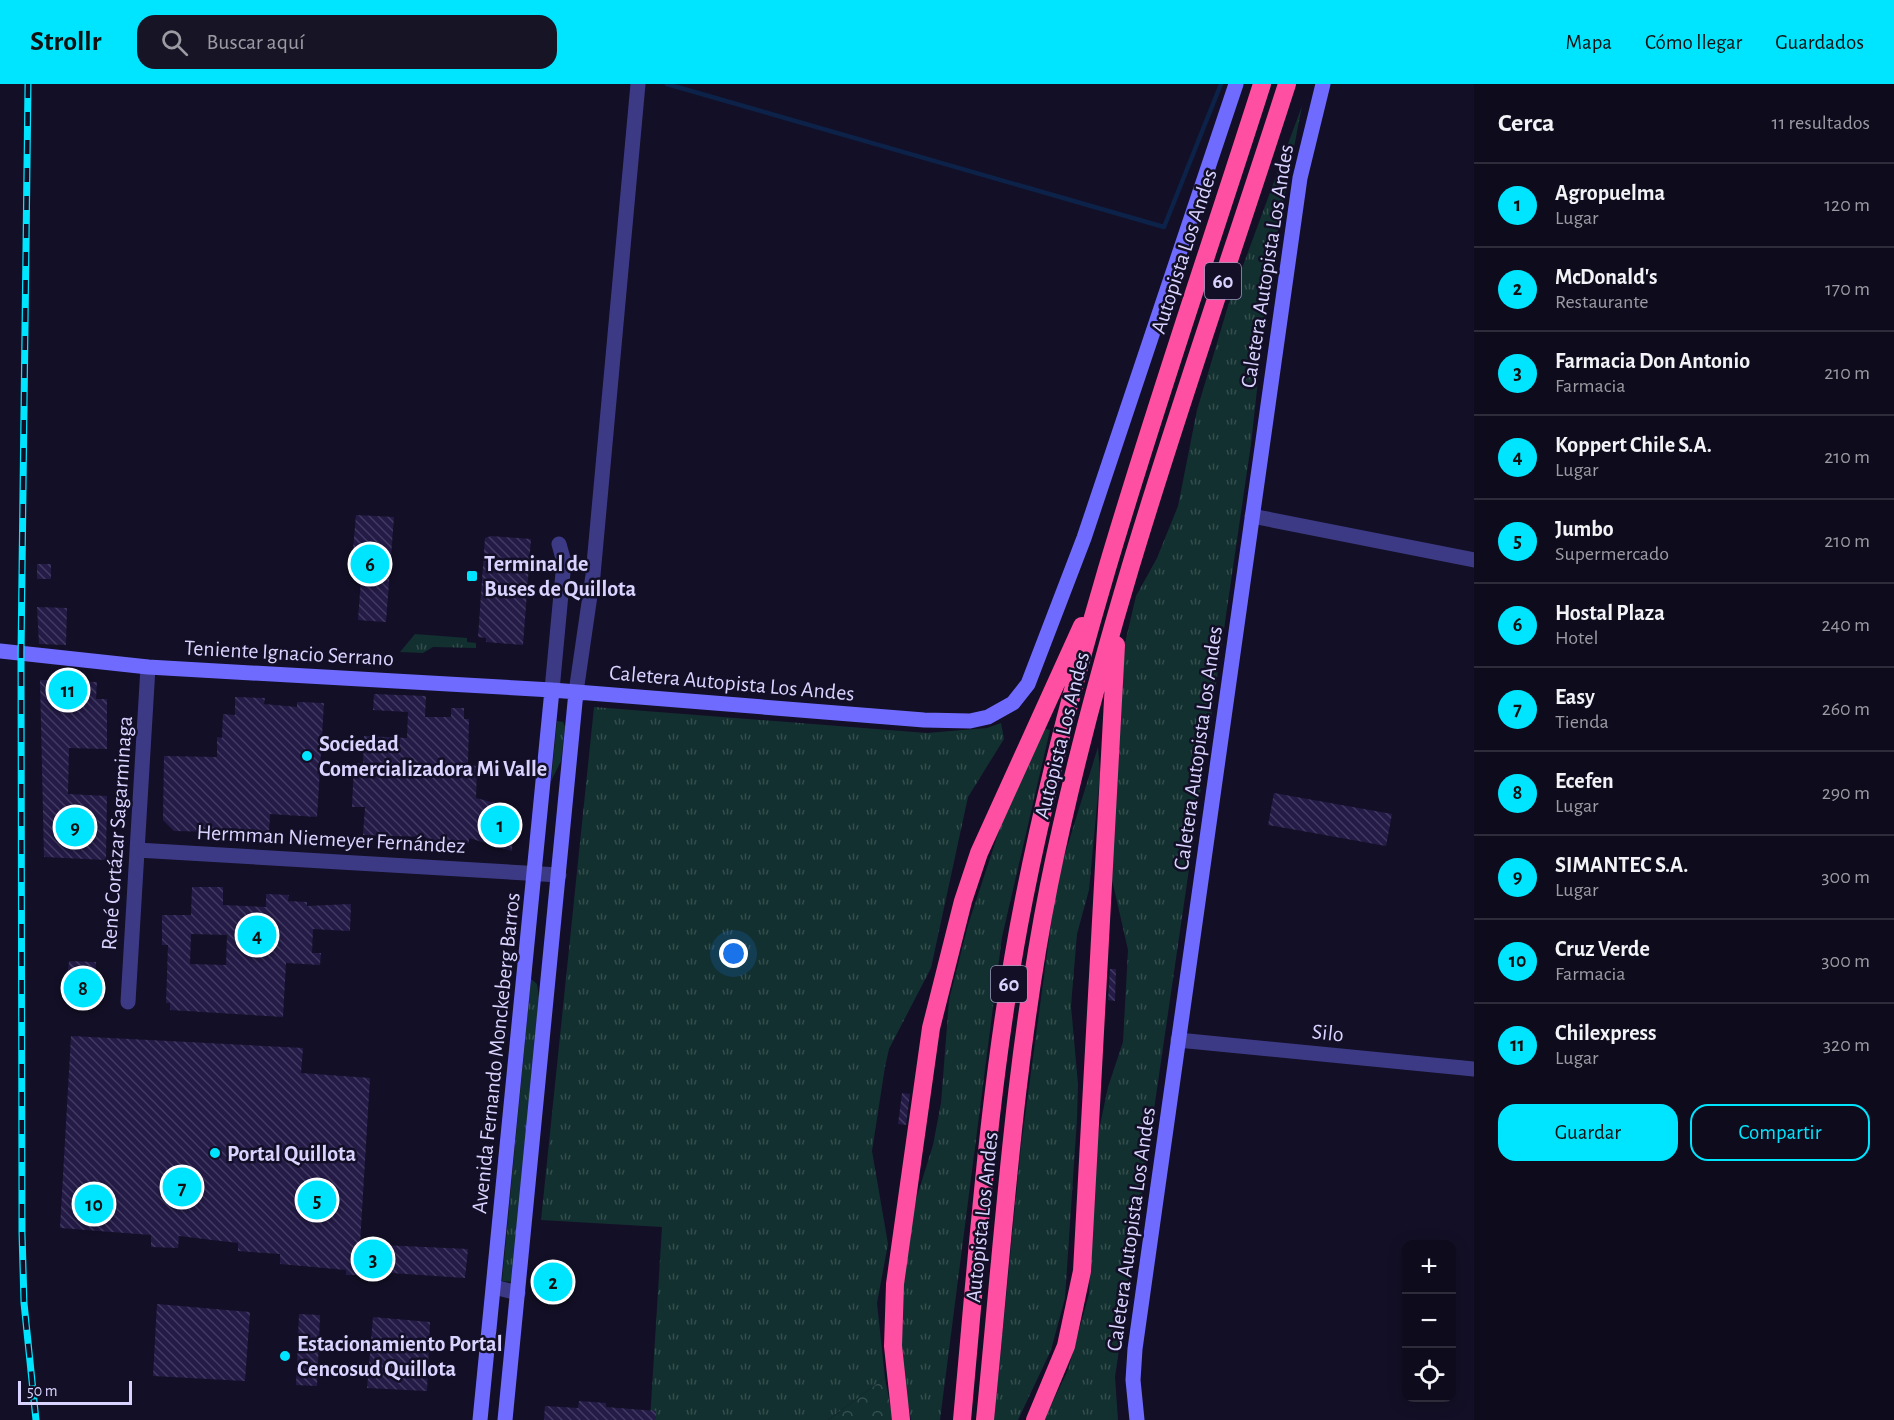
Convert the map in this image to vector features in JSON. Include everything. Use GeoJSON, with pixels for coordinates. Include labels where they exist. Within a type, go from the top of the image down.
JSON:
{"type":"FeatureCollection","features":[{"type":"Feature","properties":{"kind":"highway","name":"Autopista Los Andes"},"geometry":{"type":"LineString","coordinates":[[963,1411],[990,1137],[1012,969],[1048,791],[1105,575],[1262,84]]}},
{"type":"Feature","properties":{"kind":"highway","name":"Autopista Los Andes"},"geometry":{"type":"LineString","coordinates":[[985,1420],[1020,1071],[1040,937],[1084,730],[1125,590],[1287,84]]}},
{"type":"Feature","properties":{"kind":"highway"},"geometry":{"type":"LineString","coordinates":[[901,1420],[892,1312],[931,1028],[963,901],[979,853],[1105,575]]}},
{"type":"Feature","properties":{"kind":"highway"},"geometry":{"type":"LineString","coordinates":[[1035,1420],[1066,1346],[1082,1271],[1115,655],[1125,590]]}},
{"type":"Feature","properties":{"kind":"street"},"geometry":{"type":"LineString","coordinates":[[576,692],[593,575],[638,84]]}},
{"type":"Feature","properties":{"kind":"street","name":"Caletera Autopista Los Andes"},"geometry":{"type":"LineString","coordinates":[[576,692],[949,722],[988,717],[1013,703],[1032,675],[1077,558],[1236,84]]}},
{"type":"Feature","properties":{"kind":"street","name":"Caletera Autopista Los Andes"},"geometry":{"type":"LineString","coordinates":[[1137,1420],[1133,1380],[1135,1349],[1178,1040],[1300,177],[1323,84]]}},
{"type":"Feature","properties":{"kind":"street"},"geometry":{"type":"LineString","coordinates":[[1252,516],[1474,560]]}},
{"type":"Feature","properties":{"kind":"street"},"geometry":{"type":"LineString","coordinates":[[552,690],[564,562],[559,544]]}},
{"type":"Feature","properties":{"kind":"street","name":"Teniente Ignacio Serrano"},"geometry":{"type":"LineString","coordinates":[[0,651],[148,667],[576,692]]}},
{"type":"Feature","properties":{"kind":"street","name":"René Cortázar Sagarminaga"},"geometry":{"type":"LineString","coordinates":[[128,1002],[148,667]]}},
{"type":"Feature","properties":{"kind":"street","name":"Avenida Fernando Monckeberg Barros"},"geometry":{"type":"LineString","coordinates":[[480,1420],[552,690]]}},
{"type":"Feature","properties":{"kind":"street","name":"Avenida Fernando Monckeberg Barros"},"geometry":{"type":"LineString","coordinates":[[505,1420],[576,692]]}},
{"type":"Feature","properties":{"kind":"street","name":"Hermman Niemeyer Fernández"},"geometry":{"type":"LineString","coordinates":[[137,850],[559,875]]}},
{"type":"Feature","properties":{"kind":"street","name":"Silo"},"geometry":{"type":"LineString","coordinates":[[1178,1040],[1474,1069]]}},
{"type":"Feature","properties":{"kind":"street"},"geometry":{"type":"LineString","coordinates":[[494,1287],[518,1293]]}},
{"type":"Feature","properties":{"kind":"green space"},"geometry":{"type":"Polygon","coordinates":[[[1302,106],[1270,272],[1251,444],[1115,1377],[1118,1420],[1044,1420],[1068,1370],[1089,1294],[1096,1144],[1108,1087],[1123,1042],[1128,950],[1108,862],[1122,656],[1136,596],[1157,558],[1178,506],[1197,410],[1228,306],[1302,106]]]}},
{"type":"Feature","properties":{"kind":"green space"},"geometry":{"type":"Polygon","coordinates":[[[415,634],[467,638],[467,642],[476,643],[476,648],[433,647],[423,653],[400,652],[415,634]]]}},
{"type":"Feature","properties":{"kind":"green space"},"geometry":{"type":"Polygon","coordinates":[[[594,707],[927,733],[987,728],[1001,723],[1004,739],[968,797],[931,968],[889,1049],[885,1067],[872,1151],[888,1244],[877,1303],[885,1378],[828,1420],[650,1420],[662,1227],[541,1220],[594,707]]]}},
{"type":"Feature","properties":{"kind":"green space"},"geometry":{"type":"Polygon","coordinates":[[[557,721],[563,722],[565,727],[561,761],[551,781],[557,721]]]}},
{"type":"Feature","properties":{"kind":"green space"},"geometry":{"type":"Polygon","coordinates":[[[1042,728],[1050,730],[1002,937],[940,1420],[911,1420],[900,1363],[899,1295],[909,1222],[933,1145],[941,1103],[949,1000],[968,925],[1001,825],[1042,728]]]}},
{"type":"Feature","properties":{"kind":"green space"},"geometry":{"type":"Polygon","coordinates":[[[1098,747],[1100,773],[1089,890],[1077,934],[1071,1006],[1078,1084],[1065,1298],[1051,1350],[1018,1420],[994,1420],[1021,1146],[1057,880],[1098,747]]]}},
{"type":"Feature","properties":{"kind":"green space"},"geometry":{"type":"Polygon","coordinates":[[[531,979],[537,984],[539,998],[512,1282],[502,1281],[531,979]]]}},
{"type":"Feature","properties":{"kind":"green space"},"geometry":{"type":"Polygon","coordinates":[[[885,1378],[893,1420],[828,1420],[885,1378]]]}},
{"type":"Feature","properties":{"kind":"building"},"geometry":{"type":"Polygon","coordinates":[[[356,515],[394,517],[386,622],[358,620],[363,550],[353,550],[356,515]]]}},
{"type":"Feature","properties":{"kind":"building"},"geometry":{"type":"Polygon","coordinates":[[[491,536],[531,539],[523,645],[486,642],[486,638],[478,637],[485,538],[491,536]]]}},
{"type":"Feature","properties":{"kind":"building"},"geometry":{"type":"Polygon","coordinates":[[[37,564],[51,564],[51,579],[37,579],[37,564]]]}},
{"type":"Feature","properties":{"kind":"building"},"geometry":{"type":"Polygon","coordinates":[[[37,607],[67,608],[66,645],[39,644],[37,607]]]}},
{"type":"Feature","properties":{"kind":"building"},"geometry":{"type":"Polygon","coordinates":[[[40,680],[97,682],[96,699],[107,699],[107,749],[69,748],[68,794],[107,796],[106,860],[44,857],[40,680]]]}},
{"type":"Feature","properties":{"kind":"building"},"geometry":{"type":"Polygon","coordinates":[[[374,694],[426,696],[425,717],[451,717],[451,708],[464,708],[464,719],[469,719],[468,765],[477,766],[476,798],[514,808],[512,851],[469,838],[469,843],[426,840],[426,837],[363,835],[365,807],[352,807],[354,763],[363,763],[364,736],[407,738],[408,712],[373,710],[374,694]]]}},
{"type":"Feature","properties":{"kind":"building"},"geometry":{"type":"Polygon","coordinates":[[[235,697],[265,698],[264,704],[297,707],[297,702],[324,703],[317,817],[270,814],[269,833],[174,831],[163,820],[164,756],[217,757],[217,737],[222,738],[223,714],[235,715],[235,697]]]}},
{"type":"Feature","properties":{"kind":"building"},"geometry":{"type":"Polygon","coordinates":[[[1274,793],[1392,814],[1386,846],[1268,825],[1274,793]]]}},
{"type":"Feature","properties":{"kind":"building"},"geometry":{"type":"Polygon","coordinates":[[[192,887],[223,887],[223,905],[266,907],[266,894],[289,895],[288,901],[307,902],[307,906],[351,904],[350,931],[313,929],[312,953],[321,953],[320,965],[286,963],[283,1017],[170,1010],[170,1003],[166,1003],[168,945],[162,945],[162,915],[191,915],[192,887]],[[191,934],[190,964],[226,965],[227,935],[191,934]]]}},
{"type":"Feature","properties":{"kind":"building"},"geometry":{"type":"Polygon","coordinates":[[[69,961],[96,962],[95,977],[101,978],[101,999],[65,998],[69,961]]]}},
{"type":"Feature","properties":{"kind":"building"},"geometry":{"type":"Polygon","coordinates":[[[1110,969],[1116,969],[1115,1001],[1108,1000],[1110,969]]]}},
{"type":"Feature","properties":{"kind":"building","name":"Portal Quillota"},"geometry":{"type":"Polygon","coordinates":[[[71,1036],[303,1048],[301,1073],[370,1078],[360,1244],[468,1249],[465,1278],[362,1271],[362,1275],[346,1275],[346,1270],[280,1264],[280,1254],[238,1251],[238,1243],[179,1236],[178,1248],[151,1247],[151,1235],[60,1228],[71,1036]]]}},
{"type":"Feature","properties":{"kind":"building"},"geometry":{"type":"Polygon","coordinates":[[[902,1093],[910,1094],[906,1125],[898,1124],[902,1093]]]}},
{"type":"Feature","properties":{"kind":"building"},"geometry":{"type":"Polygon","coordinates":[[[157,1304],[250,1312],[245,1381],[153,1376],[157,1304]]]}},
{"type":"Feature","properties":{"kind":"building"},"geometry":{"type":"Polygon","coordinates":[[[299,1314],[320,1315],[317,1386],[296,1385],[299,1314]]]}},
{"type":"Feature","properties":{"kind":"building"},"geometry":{"type":"Polygon","coordinates":[[[373,1317],[430,1322],[427,1391],[367,1388],[373,1317]]]}},
{"type":"Feature","properties":{"kind":"building"},"geometry":{"type":"Polygon","coordinates":[[[579,1401],[606,1403],[606,1407],[656,1411],[656,1420],[544,1420],[545,1406],[578,1408],[579,1401]]]}},
{"type":"Feature","properties":{"kind":"waterway"},"geometry":{"type":"LineString","coordinates":[[667,84],[1164,227],[1221,84]]}},
{"type":"Feature","properties":{"kind":"railway"},"geometry":{"type":"LineString","coordinates":[[28,84],[21,654],[22,1233],[24,1303],[36,1420]]}},
{"type":"Feature","properties":{"kind":"place","name":"Hostal Plaza"},"geometry":{"type":"Point","coordinates":[370,564]}},
{"type":"Feature","properties":{"kind":"place","name":"Terminal de Buses de Quillota"},"geometry":{"type":"Point","coordinates":[472,576]}},
{"type":"Feature","properties":{"kind":"place","name":"Chilexpress"},"geometry":{"type":"Point","coordinates":[68,690]}},
{"type":"Feature","properties":{"kind":"place","name":"Sociedad Comercializadora Mi Valle"},"geometry":{"type":"Point","coordinates":[307,756]}},
{"type":"Feature","properties":{"kind":"place","name":"Agropuelma"},"geometry":{"type":"Point","coordinates":[500,825]}},
{"type":"Feature","properties":{"kind":"place","name":"SIMANTEC S.A."},"geometry":{"type":"Point","coordinates":[75,827]}},
{"type":"Feature","properties":{"kind":"place","name":"Koppert Chile S.A."},"geometry":{"type":"Point","coordinates":[257,935]}},
{"type":"Feature","properties":{"kind":"place","name":"Ecefen"},"geometry":{"type":"Point","coordinates":[83,988]}},
{"type":"Feature","properties":{"kind":"place","name":"Portal Quillota"},"geometry":{"type":"Point","coordinates":[215,1153]}},
{"type":"Feature","properties":{"kind":"place","name":"Easy"},"geometry":{"type":"Point","coordinates":[182,1187]}},
{"type":"Feature","properties":{"kind":"place","name":"Jumbo"},"geometry":{"type":"Point","coordinates":[317,1200]}},
{"type":"Feature","properties":{"kind":"place","name":"Cruz Verde"},"geometry":{"type":"Point","coordinates":[94,1204]}},
{"type":"Feature","properties":{"kind":"place","name":"Farmacia Don Antonio"},"geometry":{"type":"Point","coordinates":[373,1259]}},
{"type":"Feature","properties":{"kind":"place","name":"McDonald's"},"geometry":{"type":"Point","coordinates":[553,1282]}},
{"type":"Feature","properties":{"kind":"place","name":"Estacionamiento Portal Cencosud Quillota"},"geometry":{"type":"Point","coordinates":[285,1356]}}]}
